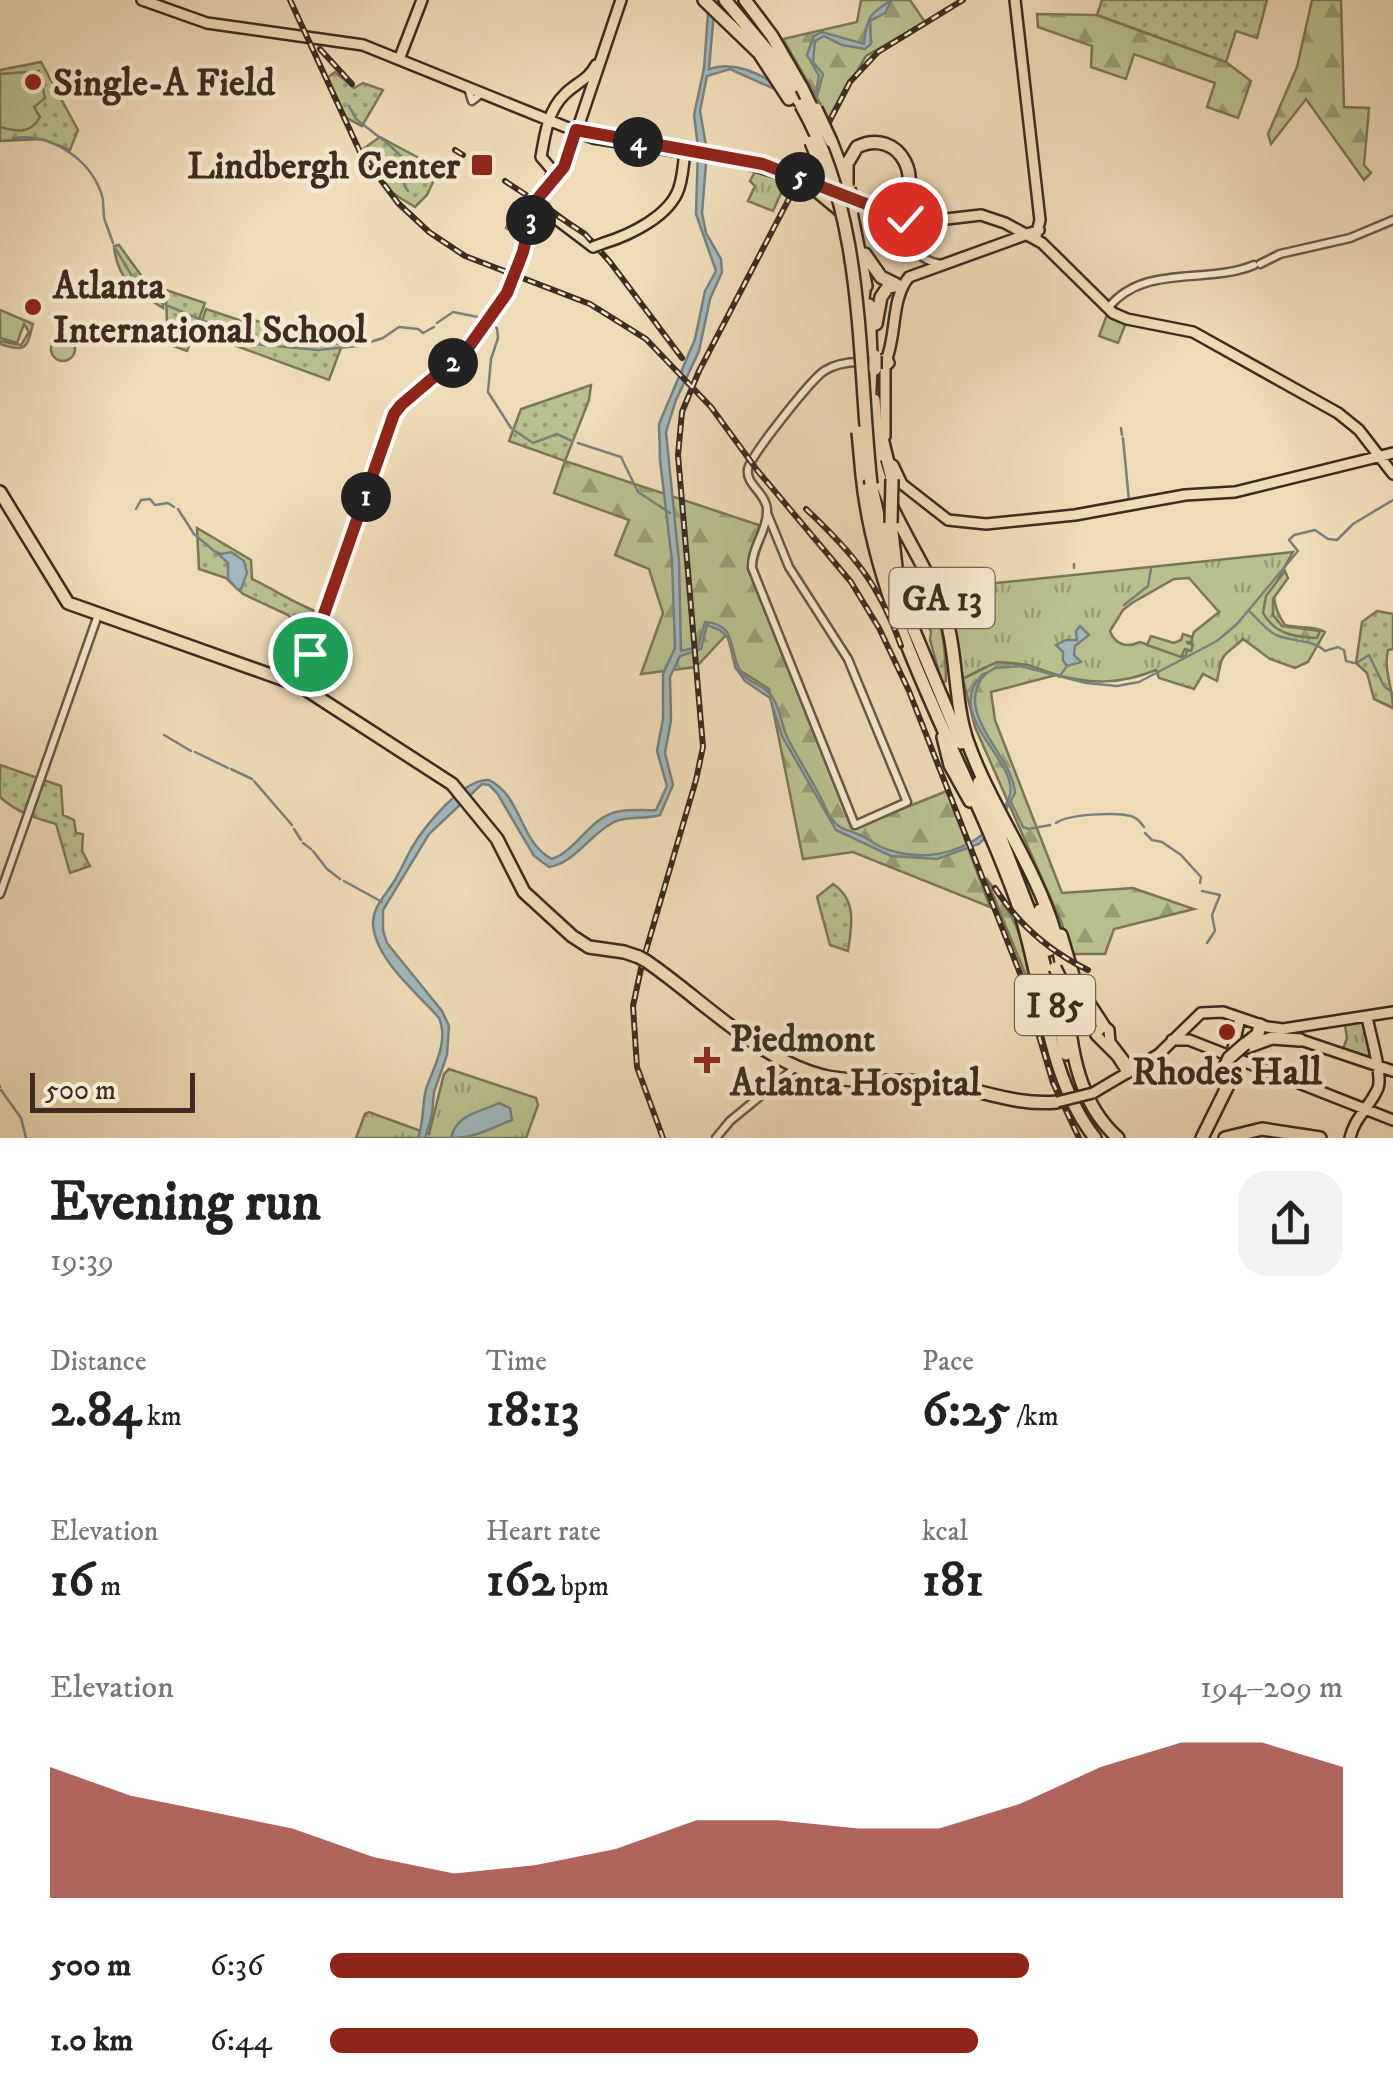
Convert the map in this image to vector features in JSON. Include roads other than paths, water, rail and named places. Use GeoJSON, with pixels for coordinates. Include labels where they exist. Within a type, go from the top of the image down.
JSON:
{"type":"FeatureCollection","features":[{"type":"Feature","properties":{"kind":"highway"},"geometry":{"type":"LineString","coordinates":[[725,0],[780,74]]}},
{"type":"Feature","properties":{"kind":"highway"},"geometry":{"type":"LineString","coordinates":[[742,0],[766,40],[811,141],[838,223],[866,479],[876,550],[890,596],[1000,832]]}},
{"type":"Feature","properties":{"kind":"highway","name":"GA 13"},"geometry":{"type":"LineString","coordinates":[[742,0],[772,36],[803,87]]}},
{"type":"Feature","properties":{"kind":"highway","name":"GA 13"},"geometry":{"type":"LineString","coordinates":[[742,0],[772,30],[830,143],[847,187],[865,254],[876,362],[875,434],[882,469],[948,612],[966,719],[990,810]]}},
{"type":"Feature","properties":{"kind":"highway"},"geometry":{"type":"LineString","coordinates":[[704,2],[780,74]]}},
{"type":"Feature","properties":{"kind":"highway"},"geometry":{"type":"LineString","coordinates":[[847,187],[846,164],[857,147],[873,142],[894,150],[908,167],[910,186],[901,220]]}},
{"type":"Feature","properties":{"kind":"highway"},"geometry":{"type":"LineString","coordinates":[[801,178],[832,202],[857,236]]}},
{"type":"Feature","properties":{"kind":"highway","name":"GA 13"},"geometry":{"type":"LineString","coordinates":[[853,208],[876,362],[871,446],[892,516],[940,600],[964,731],[990,810],[1000,832],[1049,902],[1060,935],[1086,1081],[1105,1118],[1121,1138]]}},
{"type":"Feature","properties":{"kind":"highway"},"geometry":{"type":"LineString","coordinates":[[865,254],[880,276],[900,286]]}},
{"type":"Feature","properties":{"kind":"highway"},"geometry":{"type":"LineString","coordinates":[[874,333],[882,293],[888,287],[900,286]]}},
{"type":"Feature","properties":{"kind":"highway"},"geometry":{"type":"LineString","coordinates":[[874,399],[892,479],[896,565],[990,810]]}},
{"type":"Feature","properties":{"kind":"highway"},"geometry":{"type":"LineString","coordinates":[[866,479],[892,578],[944,693]]}},
{"type":"Feature","properties":{"kind":"highway"},"geometry":{"type":"LineString","coordinates":[[0,492],[66,601],[298,686],[445,778],[503,847],[518,884],[537,908],[584,945],[644,961],[750,1040],[825,1076],[914,1081],[965,1088],[1020,1102],[1057,1102]]}},
{"type":"Feature","properties":{"kind":"highway"},"geometry":{"type":"LineString","coordinates":[[944,693],[950,638]]}},
{"type":"Feature","properties":{"kind":"highway"},"geometry":{"type":"LineString","coordinates":[[943,737],[950,765],[990,810]]}},
{"type":"Feature","properties":{"kind":"highway","name":"GA 13"},"geometry":{"type":"LineString","coordinates":[[1000,832],[1016,844],[1054,930],[1080,1082],[1096,1113],[1121,1138]]}},
{"type":"Feature","properties":{"kind":"highway","name":"I 85"},"geometry":{"type":"LineString","coordinates":[[1000,832],[1004,869],[1026,931],[1065,1095],[1092,1138]]}},
{"type":"Feature","properties":{"kind":"highway","name":"I 85"},"geometry":{"type":"LineString","coordinates":[[1000,832],[1034,923],[1073,1082],[1085,1109],[1106,1138]]}},
{"type":"Feature","properties":{"kind":"highway"},"geometry":{"type":"LineString","coordinates":[[1016,844],[1036,897],[1055,968],[1102,1032]]}},
{"type":"Feature","properties":{"kind":"highway"},"geometry":{"type":"LineString","coordinates":[[1060,935],[1075,982],[1102,1032]]}},
{"type":"Feature","properties":{"kind":"highway"},"geometry":{"type":"LineString","coordinates":[[1199,1138],[1224,1080],[1258,1034],[1260,1025]]}},
{"type":"Feature","properties":{"kind":"highway"},"geometry":{"type":"LineString","coordinates":[[1246,1046],[1272,1038],[1300,1040]]}},
{"type":"Feature","properties":{"kind":"highway"},"geometry":{"type":"LineString","coordinates":[[1224,1080],[1239,1060]]}},
{"type":"Feature","properties":{"kind":"highway"},"geometry":{"type":"LineString","coordinates":[[1228,1138],[1262,1129],[1320,1138]]}},
{"type":"Feature","properties":{"kind":"highway"},"geometry":{"type":"LineString","coordinates":[[1228,1138],[1259,1132],[1302,1138]]}},
{"type":"Feature","properties":{"kind":"main road"},"geometry":{"type":"LineString","coordinates":[[142,0],[207,23],[363,45],[592,138],[763,164],[901,220],[928,221],[965,215],[986,218],[1019,235]]}},
{"type":"Feature","properties":{"kind":"main road"},"geometry":{"type":"LineString","coordinates":[[154,0],[241,26],[344,37],[546,120]]}},
{"type":"Feature","properties":{"kind":"main road"},"geometry":{"type":"LineString","coordinates":[[400,57],[419,0]]}},
{"type":"Feature","properties":{"kind":"main road"},"geometry":{"type":"LineString","coordinates":[[1015,0],[1038,234],[1107,309],[1127,319],[1193,332],[1267,371],[1348,420],[1382,456],[1393,474]]}},
{"type":"Feature","properties":{"kind":"main road"},"geometry":{"type":"LineString","coordinates":[[548,181],[560,167],[576,132],[620,4]]}},
{"type":"Feature","properties":{"kind":"main road"},"geometry":{"type":"LineString","coordinates":[[298,686],[394,414],[461,356],[508,292],[536,198],[553,171],[544,163],[542,154],[546,120],[562,96],[594,70],[620,4]]}},
{"type":"Feature","properties":{"kind":"main road"},"geometry":{"type":"LineString","coordinates":[[562,96],[572,91],[580,93],[584,109]]}},
{"type":"Feature","properties":{"kind":"main road"},"geometry":{"type":"LineString","coordinates":[[576,132],[688,151]]}},
{"type":"Feature","properties":{"kind":"main road"},"geometry":{"type":"LineString","coordinates":[[536,198],[599,245],[640,227],[673,200],[688,151]]}},
{"type":"Feature","properties":{"kind":"main road"},"geometry":{"type":"LineString","coordinates":[[542,154],[560,167]]}},
{"type":"Feature","properties":{"kind":"main road"},"geometry":{"type":"LineString","coordinates":[[536,198],[560,167]]}},
{"type":"Feature","properties":{"kind":"main road"},"geometry":{"type":"LineString","coordinates":[[1038,234],[1019,235],[933,265],[900,286],[895,334],[876,362],[884,421],[896,474],[943,517],[959,524],[1005,523],[1236,492],[1393,453]]}},
{"type":"Feature","properties":{"kind":"main road"},"geometry":{"type":"LineString","coordinates":[[1057,1102],[1094,1093],[1130,1072],[1159,1054],[1192,1018],[1204,1012],[1218,1012],[1284,1030],[1300,1040],[1393,1071]]}},
{"type":"Feature","properties":{"kind":"main road"},"geometry":{"type":"LineString","coordinates":[[1284,1030],[1393,1012]]}},
{"type":"Feature","properties":{"kind":"main road"},"geometry":{"type":"LineString","coordinates":[[1349,1138],[1350,1119],[1374,1085],[1376,1065],[1367,1017]]}},
{"type":"Feature","properties":{"kind":"main road"},"geometry":{"type":"LineString","coordinates":[[1239,1060],[1240,1018]]}},
{"type":"Feature","properties":{"kind":"main road"},"geometry":{"type":"LineString","coordinates":[[1102,1032],[1130,1072]]}},
{"type":"Feature","properties":{"kind":"main road"},"geometry":{"type":"LineString","coordinates":[[1176,1036],[1393,1120]]}},
{"type":"Feature","properties":{"kind":"street"},"geometry":{"type":"LineString","coordinates":[[901,220],[916,252],[933,265]]}},
{"type":"Feature","properties":{"kind":"street"},"geometry":{"type":"LineString","coordinates":[[1107,309],[1126,291],[1153,280],[1232,274],[1280,254],[1350,238],[1393,220]]}},
{"type":"Feature","properties":{"kind":"street"},"geometry":{"type":"LineString","coordinates":[[767,513],[752,566],[855,825],[905,806],[902,791],[847,658],[789,567],[767,513],[765,498],[748,473],[755,455],[817,376],[835,365],[876,362]]}},
{"type":"Feature","properties":{"kind":"street"},"geometry":{"type":"LineString","coordinates":[[0,894],[98,615]]}},
{"type":"Feature","properties":{"kind":"street"},"geometry":{"type":"LineString","coordinates":[[716,1138],[728,1123],[798,1065]]}},
{"type":"Feature","properties":{"kind":"water"},"geometry":{"type":"Polygon","coordinates":[[[709,0],[715,0],[709,69],[736,67],[814,101],[819,76],[807,55],[814,36],[822,32],[864,44],[870,17],[892,0],[885,13],[870,21],[871,44],[865,49],[842,45],[824,36],[815,41],[813,62],[823,74],[814,107],[730,69],[707,76],[700,111],[707,151],[702,213],[706,233],[721,259],[722,272],[710,299],[699,351],[666,432],[679,562],[681,651],[698,647],[705,622],[723,628],[730,640],[741,672],[774,699],[787,737],[830,817],[842,828],[881,847],[907,854],[943,853],[975,840],[1000,815],[1009,798],[1010,784],[971,706],[972,690],[986,673],[977,688],[975,703],[986,733],[1012,778],[1015,793],[998,824],[979,844],[937,859],[891,856],[836,830],[782,736],[770,698],[745,681],[735,667],[729,639],[707,625],[701,649],[680,656],[670,677],[671,720],[665,753],[673,785],[660,815],[614,822],[567,860],[549,867],[534,856],[497,793],[482,784],[429,834],[383,910],[387,943],[442,1011],[449,1026],[447,1055],[434,1092],[432,1115],[425,1138],[418,1138],[442,1027],[439,1018],[389,963],[373,924],[377,907],[417,840],[456,795],[479,781],[489,780],[508,797],[533,842],[552,859],[607,815],[626,810],[656,810],[667,786],[657,751],[663,719],[663,674],[675,648],[672,561],[659,424],[695,339],[705,291],[716,271],[696,214],[698,147],[694,115],[704,68],[709,0]]]}},
{"type":"Feature","properties":{"kind":"water"},"geometry":{"type":"Polygon","coordinates":[[[215,551],[231,552],[244,561],[247,573],[241,589],[228,579],[228,563],[215,551]]]}},
{"type":"Feature","properties":{"kind":"water"},"geometry":{"type":"Polygon","coordinates":[[[1080,626],[1089,635],[1075,646],[1074,655],[1081,662],[1067,666],[1056,645],[1077,640],[1080,626]]]}},
{"type":"Feature","properties":{"kind":"water"},"geometry":{"type":"Polygon","coordinates":[[[499,1103],[510,1108],[512,1120],[476,1134],[451,1138],[458,1123],[499,1103]]]}},
{"type":"Feature","properties":{"kind":"waterway"},"geometry":{"type":"LineString","coordinates":[[349,106],[356,119],[383,140]]}},
{"type":"Feature","properties":{"kind":"waterway"},"geometry":{"type":"LineString","coordinates":[[13,138],[42,140],[69,152],[90,173],[103,199]]}},
{"type":"Feature","properties":{"kind":"waterway"},"geometry":{"type":"LineString","coordinates":[[385,141],[404,159],[404,185],[408,191]]}},
{"type":"Feature","properties":{"kind":"waterway"},"geometry":{"type":"LineString","coordinates":[[103,201],[113,243]]}},
{"type":"Feature","properties":{"kind":"waterway"},"geometry":{"type":"LineString","coordinates":[[114,246],[136,283],[164,304]]}},
{"type":"Feature","properties":{"kind":"waterway"},"geometry":{"type":"LineString","coordinates":[[166,305],[197,318]]}},
{"type":"Feature","properties":{"kind":"waterway"},"geometry":{"type":"LineString","coordinates":[[437,323],[453,312],[478,317],[482,322]]}},
{"type":"Feature","properties":{"kind":"waterway"},"geometry":{"type":"LineString","coordinates":[[201,319],[244,343],[318,350],[358,346],[383,338],[399,327],[423,333],[434,327]]}},
{"type":"Feature","properties":{"kind":"waterway"},"geometry":{"type":"LineString","coordinates":[[490,324],[497,328],[498,338],[491,359],[488,392],[511,428],[533,443],[557,434],[572,441]]}},
{"type":"Feature","properties":{"kind":"waterway"},"geometry":{"type":"LineString","coordinates":[[1121,428],[1122,435]]}},
{"type":"Feature","properties":{"kind":"waterway"},"geometry":{"type":"LineString","coordinates":[[1123,438],[1129,501]]}},
{"type":"Feature","properties":{"kind":"waterway"},"geometry":{"type":"LineString","coordinates":[[578,443],[621,457],[638,492],[670,513]]}},
{"type":"Feature","properties":{"kind":"waterway"},"geometry":{"type":"LineString","coordinates":[[136,509],[141,500],[150,499],[155,505],[168,503],[174,507]]}},
{"type":"Feature","properties":{"kind":"waterway"},"geometry":{"type":"LineString","coordinates":[[985,674],[995,668],[1020,666],[1086,683],[1117,686],[1139,682],[1217,641],[1237,624],[1298,551],[1289,540],[1294,535],[1315,530],[1337,540],[1353,524],[1393,500]]}},
{"type":"Feature","properties":{"kind":"waterway"},"geometry":{"type":"LineString","coordinates":[[178,509],[194,534],[214,551]]}},
{"type":"Feature","properties":{"kind":"waterway"},"geometry":{"type":"LineString","coordinates":[[1124,605],[1148,586],[1151,569]]}},
{"type":"Feature","properties":{"kind":"waterway"},"geometry":{"type":"LineString","coordinates":[[1249,611],[1276,635],[1314,644],[1325,651],[1338,647],[1344,650],[1346,661],[1354,663]]}},
{"type":"Feature","properties":{"kind":"waterway"},"geometry":{"type":"LineString","coordinates":[[1358,662],[1369,655],[1384,686],[1393,693]]}},
{"type":"Feature","properties":{"kind":"waterway"},"geometry":{"type":"LineString","coordinates":[[1059,677],[1067,666]]}},
{"type":"Feature","properties":{"kind":"waterway"},"geometry":{"type":"LineString","coordinates":[[164,735],[191,751]]}},
{"type":"Feature","properties":{"kind":"waterway"},"geometry":{"type":"LineString","coordinates":[[195,752],[228,768]]}},
{"type":"Feature","properties":{"kind":"waterway"},"geometry":{"type":"LineString","coordinates":[[231,769],[252,779]]}},
{"type":"Feature","properties":{"kind":"waterway"},"geometry":{"type":"LineString","coordinates":[[254,781],[292,825]]}},
{"type":"Feature","properties":{"kind":"waterway"},"geometry":{"type":"LineString","coordinates":[[1011,802],[1023,827],[1050,825]]}},
{"type":"Feature","properties":{"kind":"waterway"},"geometry":{"type":"LineString","coordinates":[[1056,823],[1081,816],[1115,814],[1134,817],[1144,827]]}},
{"type":"Feature","properties":{"kind":"waterway"},"geometry":{"type":"LineString","coordinates":[[294,829],[301,840]]}},
{"type":"Feature","properties":{"kind":"waterway"},"geometry":{"type":"LineString","coordinates":[[1145,833],[1181,855],[1201,877],[1200,883]]}},
{"type":"Feature","properties":{"kind":"waterway"},"geometry":{"type":"LineString","coordinates":[[303,843],[311,849]]}},
{"type":"Feature","properties":{"kind":"waterway"},"geometry":{"type":"LineString","coordinates":[[313,851],[340,879]]}},
{"type":"Feature","properties":{"kind":"waterway"},"geometry":{"type":"LineString","coordinates":[[344,881],[382,902]]}},
{"type":"Feature","properties":{"kind":"waterway"},"geometry":{"type":"LineString","coordinates":[[1202,891],[1220,895],[1212,915],[1215,931],[1207,943]]}},
{"type":"Feature","properties":{"kind":"waterway"},"geometry":{"type":"LineString","coordinates":[[1,1090],[21,1118],[26,1138]]}},
{"type":"Feature","properties":{"kind":"railway"},"geometry":{"type":"LineString","coordinates":[[290,0],[360,152],[398,203],[429,232],[465,256],[590,304],[646,339],[711,407],[757,470],[851,582],[879,628],[909,691],[1021,976],[1053,1083],[1079,1138]]}},
{"type":"Feature","properties":{"kind":"railway"},"geometry":{"type":"LineString","coordinates":[[663,1138],[637,1067],[633,1006],[703,747],[678,455],[682,412],[699,371],[850,82],[878,52],[963,0]]}},
{"type":"Feature","properties":{"kind":"railway"},"geometry":{"type":"LineString","coordinates":[[320,49],[352,84]]}},
{"type":"Feature","properties":{"kind":"railway"},"geometry":{"type":"LineString","coordinates":[[455,150],[463,155]]}},
{"type":"Feature","properties":{"kind":"railway"},"geometry":{"type":"LineString","coordinates":[[505,181],[585,234],[682,358]]}},
{"type":"Feature","properties":{"kind":"railway"},"geometry":{"type":"LineString","coordinates":[[806,509],[863,571],[901,646]]}},
{"type":"Feature","properties":{"kind":"railway"},"geometry":{"type":"LineString","coordinates":[[995,888],[1036,935],[1088,970]]}},
{"type":"Feature","properties":{"kind":"place","name":"Single-A Field"},"geometry":{"type":"Point","coordinates":[33,82]}},
{"type":"Feature","properties":{"kind":"place","name":"Lindbergh Center"},"geometry":{"type":"Point","coordinates":[482,165]}},
{"type":"Feature","properties":{"kind":"place","name":"Atlanta International School"},"geometry":{"type":"Point","coordinates":[33,307]}},
{"type":"Feature","properties":{"kind":"place","name":"Rhodes Hall"},"geometry":{"type":"Point","coordinates":[1227,1032]}},
{"type":"Feature","properties":{"kind":"place","name":"Piedmont Atlanta Hospital"},"geometry":{"type":"Point","coordinates":[707,1060]}}]}
